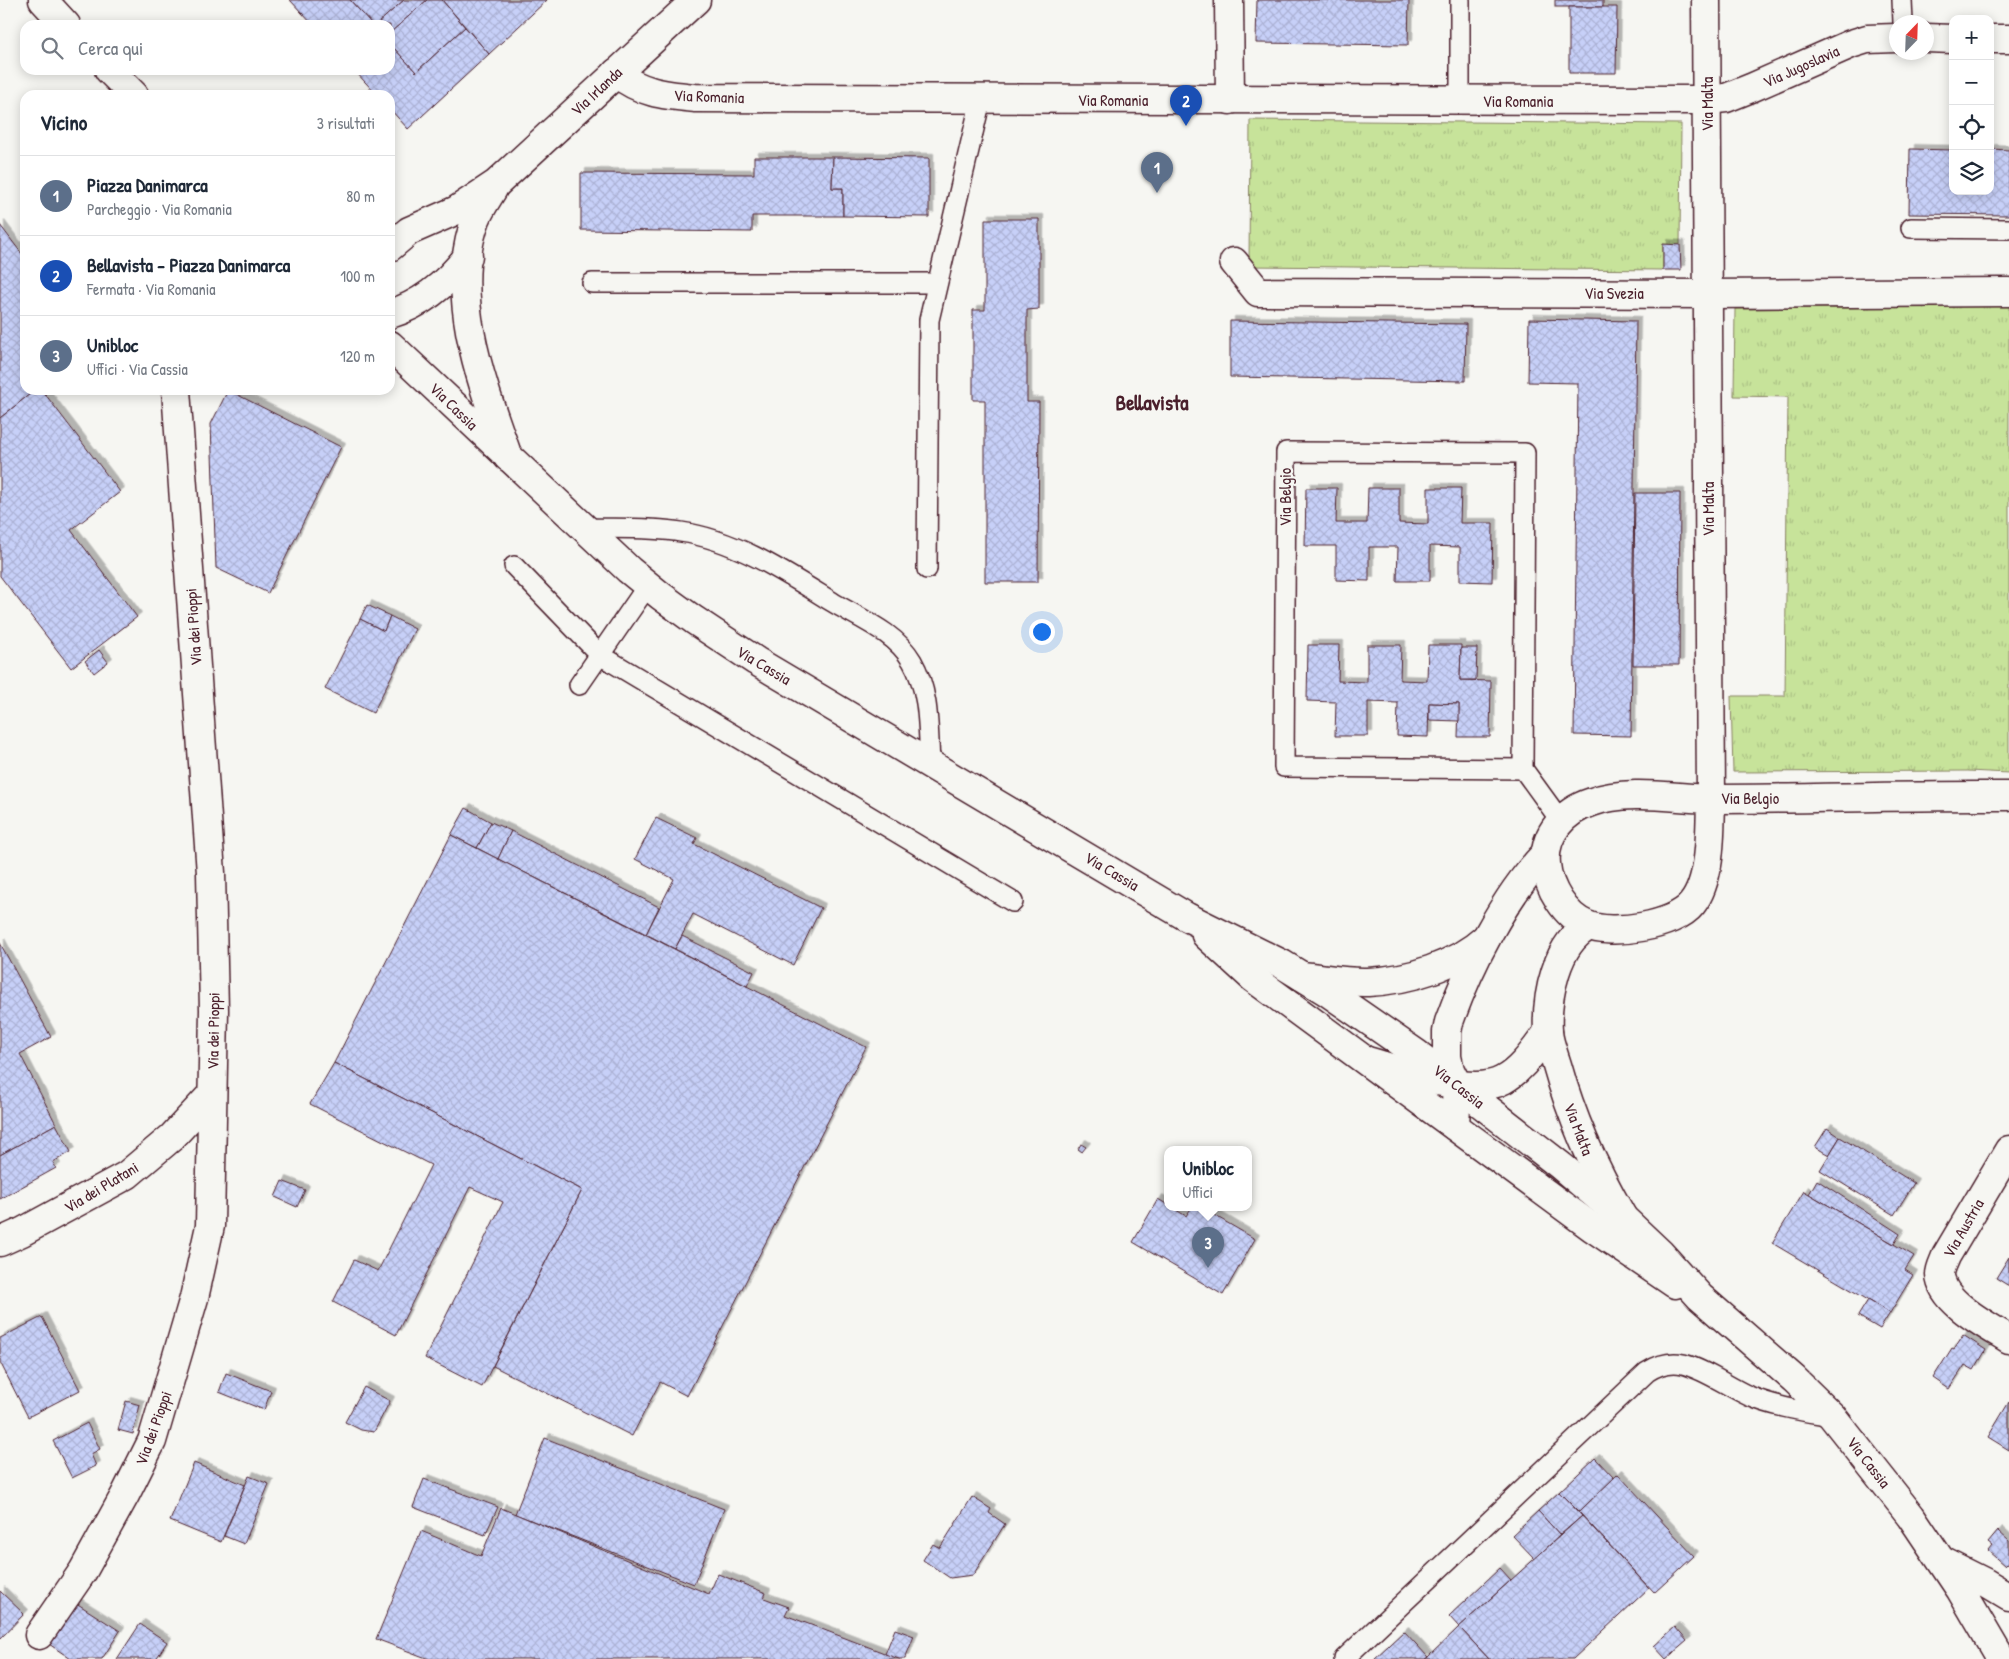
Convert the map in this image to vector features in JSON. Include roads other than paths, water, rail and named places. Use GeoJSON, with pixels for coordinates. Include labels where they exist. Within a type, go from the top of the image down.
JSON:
{"type":"FeatureCollection","features":[{"type":"Feature","properties":{"kind":"street"},"geometry":{"type":"LineString","coordinates":[[44,0],[62,20]]}},
{"type":"Feature","properties":{"kind":"street","name":"Via Irlanda"},"geometry":{"type":"LineString","coordinates":[[395,242],[420,225],[457,210],[496,184],[696,0]]}},
{"type":"Feature","properties":{"kind":"street"},"geometry":{"type":"LineString","coordinates":[[1229,0],[1230,100]]}},
{"type":"Feature","properties":{"kind":"street","name":"Via Malta"},"geometry":{"type":"LineString","coordinates":[[1560,820],[1552,832],[1545,854],[1546,867],[1555,894],[1568,912],[1589,926],[1606,929],[1648,926],[1667,921],[1687,910],[1696,898],[1708,858],[1711,798],[1706,0]]}},
{"type":"Feature","properties":{"kind":"street","name":"Via Jugoslavia"},"geometry":{"type":"LineString","coordinates":[[1707,100],[1726,98],[1851,44],[1867,39],[1889,38]]}},
{"type":"Feature","properties":{"kind":"street"},"geometry":{"type":"LineString","coordinates":[[1934,38],[1949,39]]}},
{"type":"Feature","properties":{"kind":"street"},"geometry":{"type":"LineString","coordinates":[[1994,39],[2009,39]]}},
{"type":"Feature","properties":{"kind":"street","name":"Via Romania"},"geometry":{"type":"LineString","coordinates":[[616,73],[630,84],[645,90],[658,94],[695,98],[1707,100]]}},
{"type":"Feature","properties":{"kind":"street"},"geometry":{"type":"LineString","coordinates":[[114,75],[129,90]]}},
{"type":"Feature","properties":{"kind":"street","name":"Via Irlanda"},"geometry":{"type":"LineString","coordinates":[[496,184],[476,219],[471,236],[468,256],[467,300],[470,331],[480,373],[508,457]]}},
{"type":"Feature","properties":{"kind":"street","name":"Via Irlanda"},"geometry":{"type":"LineString","coordinates":[[395,230],[420,225]]}},
{"type":"Feature","properties":{"kind":"street","name":"Via Irlanda"},"geometry":{"type":"LineString","coordinates":[[395,312],[436,290],[449,279],[468,256]]}},
{"type":"Feature","properties":{"kind":"street","name":"Via Svezia"},"geometry":{"type":"LineString","coordinates":[[1234,262],[1258,292],[1707,294],[2009,292]]}},
{"type":"Feature","properties":{"kind":"street","name":"Via Cassia"},"geometry":{"type":"LineString","coordinates":[[395,350],[582,528],[648,585],[709,630],[756,661],[1187,917],[1257,951],[1302,976],[1355,1010],[1457,1084],[1561,1166],[1624,1219],[1670,1263],[1700,1296],[1794,1378],[1832,1416],[1889,1487],[1942,1561],[2001,1659]]}},
{"type":"Feature","properties":{"kind":"street","name":"Via dei Pioppi"},"geometry":{"type":"LineString","coordinates":[[39,1635],[83,1571],[140,1466],[159,1423],[194,1298],[207,1243],[210,1212],[214,1010],[211,873],[176,395]]}},
{"type":"Feature","properties":{"kind":"street","name":"Via Belgio"},"geometry":{"type":"LineString","coordinates":[[1560,820],[1584,805],[1614,797],[2009,796]]}},
{"type":"Feature","properties":{"kind":"street","name":"Via Malta"},"geometry":{"type":"LineString","coordinates":[[1455,1126],[1457,1084],[1450,1070],[1447,1057],[1447,1032],[1454,1008],[1487,937],[1529,870],[1545,854]]}},
{"type":"Feature","properties":{"kind":"street","name":"Via Cassia"},"geometry":{"type":"LineString","coordinates":[[1187,917],[1253,978],[1647,1266],[1684,1289],[1700,1296]]}},
{"type":"Feature","properties":{"kind":"street","name":"Via Malta"},"geometry":{"type":"LineString","coordinates":[[1589,926],[1575,935],[1558,963],[1551,993],[1548,1032],[1566,1094],[1589,1157],[1624,1219]]}},
{"type":"Feature","properties":{"kind":"street","name":"Via Malta"},"geometry":{"type":"LineString","coordinates":[[1302,976],[1367,982],[1402,978],[1452,961],[1478,946],[1487,937]]}},
{"type":"Feature","properties":{"kind":"street"},"geometry":{"type":"LineString","coordinates":[[1365,1060],[1430,1080],[1484,1085],[1502,1081],[1519,1068],[1548,1032]]}},
{"type":"Feature","properties":{"kind":"street","name":"Via dei Platani"},"geometry":{"type":"LineString","coordinates":[[0,1242],[127,1175],[172,1137],[211,1095]]}},
{"type":"Feature","properties":{"kind":"street","name":"Via Austria"},"geometry":{"type":"LineString","coordinates":[[2009,1150],[1946,1256],[1940,1274],[1946,1291],[1954,1301],[2009,1340]]}},
{"type":"Feature","properties":{"kind":"street"},"geometry":{"type":"LineString","coordinates":[[1942,1561],[1990,1585],[2009,1597]]}},
{"type":"Feature","properties":{"kind":"lane"},"geometry":{"type":"LineString","coordinates":[[1460,0],[1460,101]]}},
{"type":"Feature","properties":{"kind":"lane"},"geometry":{"type":"LineString","coordinates":[[1902,0],[1903,15]]}},
{"type":"Feature","properties":{"kind":"lane"},"geometry":{"type":"LineString","coordinates":[[928,569],[929,320],[981,99]]}},
{"type":"Feature","properties":{"kind":"lane"},"geometry":{"type":"LineString","coordinates":[[1911,228],[2009,229]]}},
{"type":"Feature","properties":{"kind":"lane"},"geometry":{"type":"LineString","coordinates":[[592,283],[937,284]]}},
{"type":"Feature","properties":{"kind":"lane","name":"Via Belgio"},"geometry":{"type":"LineString","coordinates":[[1286,452],[1525,453],[1524,769],[1284,767],[1286,452]]}},
{"type":"Feature","properties":{"kind":"lane"},"geometry":{"type":"LineString","coordinates":[[582,528],[682,532],[718,542],[767,563],[883,632],[905,649],[919,673],[927,705],[930,764]]}},
{"type":"Feature","properties":{"kind":"lane"},"geometry":{"type":"LineString","coordinates":[[514,566],[600,655],[1013,902]]}},
{"type":"Feature","properties":{"kind":"lane"},"geometry":{"type":"LineString","coordinates":[[579,685],[648,585]]}},
{"type":"Feature","properties":{"kind":"lane"},"geometry":{"type":"LineString","coordinates":[[1524,769],[1560,820]]}},
{"type":"Feature","properties":{"kind":"lane"},"geometry":{"type":"LineString","coordinates":[[1344,1659],[1640,1379],[1658,1366],[1669,1363],[1682,1364],[1694,1368],[1748,1396],[1777,1406],[1832,1416]]}},
{"type":"Feature","properties":{"kind":"place","name":"Bellavista - Piazza Danimarca"},"geometry":{"type":"Point","coordinates":[1186,126]}},
{"type":"Feature","properties":{"kind":"place","name":"Piazza Danimarca"},"geometry":{"type":"Point","coordinates":[1157,193]}},
{"type":"Feature","properties":{"kind":"place","name":"Unibloc"},"geometry":{"type":"Point","coordinates":[1208,1268]}},
{"type":"Feature","properties":{"kind":"district","name":"Bellavista"},"geometry":{"type":"Point","coordinates":[1152,402]}}]}
